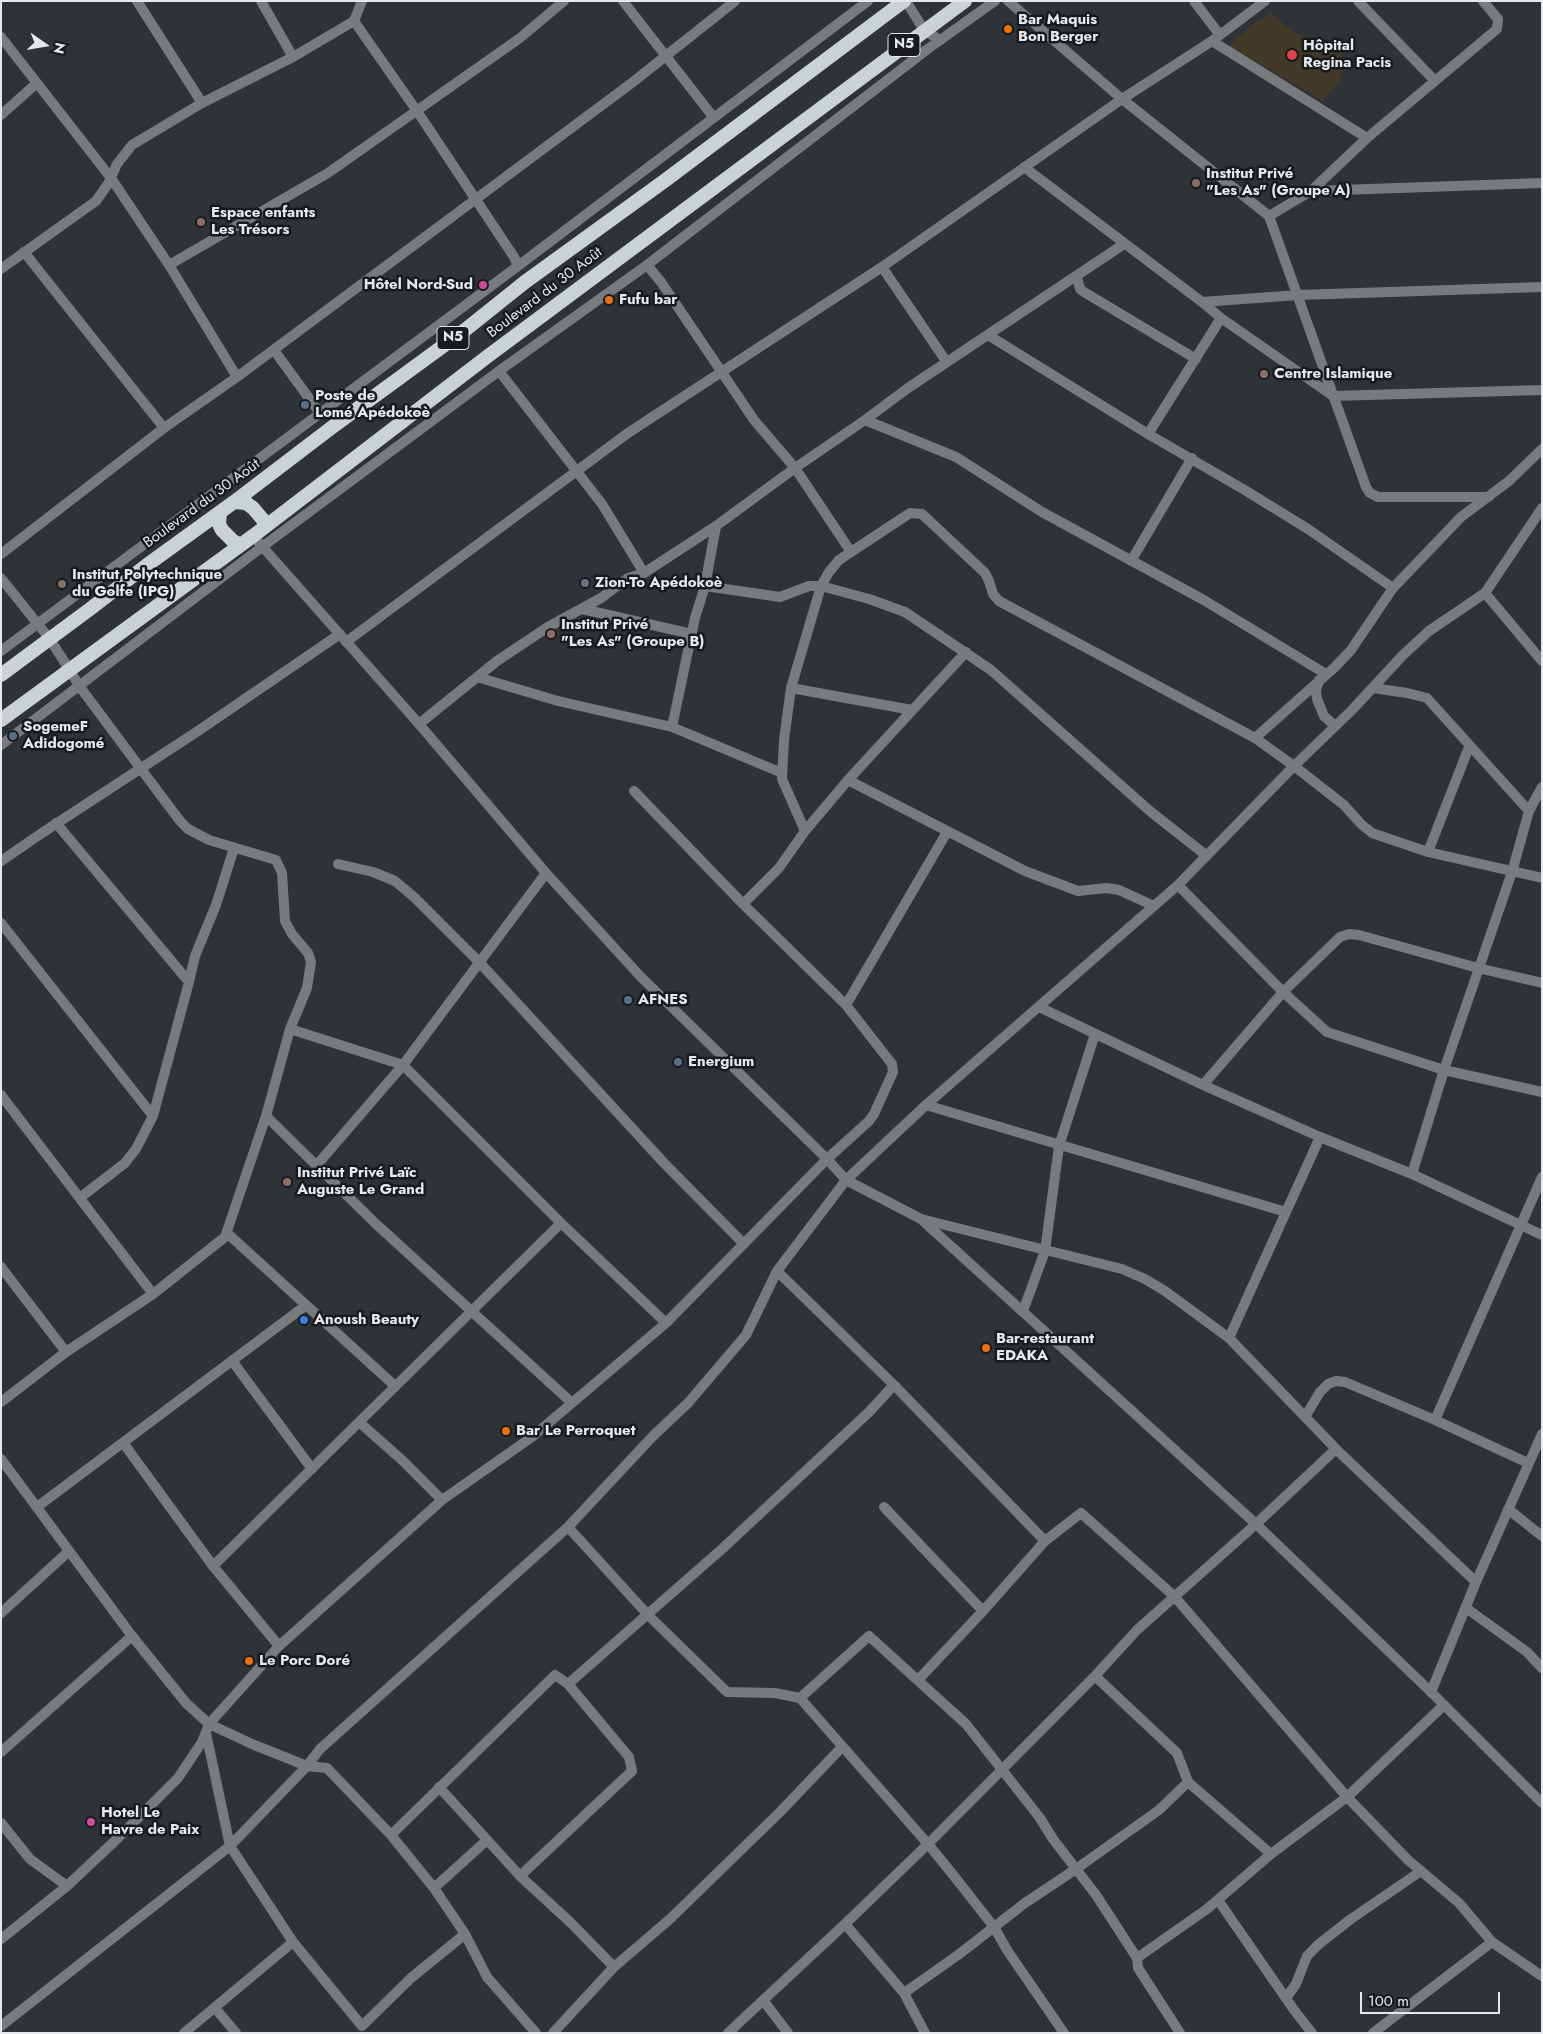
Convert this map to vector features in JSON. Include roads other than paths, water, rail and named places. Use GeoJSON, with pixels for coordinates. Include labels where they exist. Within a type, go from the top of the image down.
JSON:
{"type":"FeatureCollection","features":[{"type":"Feature","properties":{"kind":"highway","name":"Boulevard du 30 Août"},"geometry":{"type":"LineString","coordinates":[[1,675],[465,330],[525,282],[667,179],[905,1]]}},
{"type":"Feature","properties":{"kind":"highway","name":"Boulevard du 30 Août"},"geometry":{"type":"LineString","coordinates":[[1,720],[241,544],[258,542],[264,527],[488,356],[965,1]]}},
{"type":"Feature","properties":{"kind":"highway"},"geometry":{"type":"LineString","coordinates":[[234,502],[246,502],[264,521],[264,527]]}},
{"type":"Feature","properties":{"kind":"highway"},"geometry":{"type":"LineString","coordinates":[[220,512],[219,524],[222,530],[233,541],[241,544]]}},
{"type":"Feature","properties":{"kind":"street"},"geometry":{"type":"LineString","coordinates":[[137,1],[202,103]]}},
{"type":"Feature","properties":{"kind":"street"},"geometry":{"type":"LineString","coordinates":[[261,1],[293,57]]}},
{"type":"Feature","properties":{"kind":"street"},"geometry":{"type":"LineString","coordinates":[[1,270],[96,201],[111,178],[117,164],[132,145],[202,103],[293,57],[354,21],[362,1]]}},
{"type":"Feature","properties":{"kind":"street"},"geometry":{"type":"LineString","coordinates":[[169,265],[328,172],[520,38],[564,1]]}},
{"type":"Feature","properties":{"kind":"street"},"geometry":{"type":"LineString","coordinates":[[623,1],[714,118]]}},
{"type":"Feature","properties":{"kind":"street"},"geometry":{"type":"LineString","coordinates":[[1,554],[164,428],[274,350],[476,200],[667,56],[735,1]]}},
{"type":"Feature","properties":{"kind":"street"},"geometry":{"type":"LineString","coordinates":[[1,651],[518,266],[868,1]]}},
{"type":"Feature","properties":{"kind":"street"},"geometry":{"type":"LineString","coordinates":[[905,1],[924,30],[940,40]]}},
{"type":"Feature","properties":{"kind":"street"},"geometry":{"type":"LineString","coordinates":[[1,745],[80,687],[258,542],[647,265],[940,40],[995,1]]}},
{"type":"Feature","properties":{"kind":"street"},"geometry":{"type":"LineString","coordinates":[[1008,1],[1122,99],[1269,216],[1370,494],[1378,497],[1488,497]]}},
{"type":"Feature","properties":{"kind":"street"},"geometry":{"type":"LineString","coordinates":[[1194,1],[1220,34]]}},
{"type":"Feature","properties":{"kind":"street"},"geometry":{"type":"LineString","coordinates":[[1,861],[56,823],[343,638],[628,433],[882,267],[1122,99],[1212,41],[1265,1]]}},
{"type":"Feature","properties":{"kind":"street"},"geometry":{"type":"LineString","coordinates":[[1358,1],[1435,81]]}},
{"type":"Feature","properties":{"kind":"street"},"geometry":{"type":"LineString","coordinates":[[1269,216],[1311,191],[1367,138],[1497,29],[1498,19],[1483,1]]}},
{"type":"Feature","properties":{"kind":"street"},"geometry":{"type":"LineString","coordinates":[[354,21],[417,111],[518,266]]}},
{"type":"Feature","properties":{"kind":"street"},"geometry":{"type":"LineString","coordinates":[[1,37],[111,178],[169,265],[237,377]]}},
{"type":"Feature","properties":{"kind":"street"},"geometry":{"type":"LineString","coordinates":[[1212,41],[1367,138]]}},
{"type":"Feature","properties":{"kind":"street"},"geometry":{"type":"LineString","coordinates":[[1,115],[37,83]]}},
{"type":"Feature","properties":{"kind":"street"},"geometry":{"type":"LineString","coordinates":[[1024,167],[1221,318],[1333,396],[1542,390]]}},
{"type":"Feature","properties":{"kind":"street"},"geometry":{"type":"LineString","coordinates":[[1311,191],[1542,183]]}},
{"type":"Feature","properties":{"kind":"street"},"geometry":{"type":"LineString","coordinates":[[419,724],[497,661],[536,635],[582,609],[628,578],[644,573],[716,526],[946,361],[1077,277],[1124,244]]}},
{"type":"Feature","properties":{"kind":"street"},"geometry":{"type":"LineString","coordinates":[[24,252],[164,428]]}},
{"type":"Feature","properties":{"kind":"street"},"geometry":{"type":"LineString","coordinates":[[647,265],[661,282],[758,425],[795,468],[851,552]]}},
{"type":"Feature","properties":{"kind":"street"},"geometry":{"type":"LineString","coordinates":[[882,267],[946,361]]}},
{"type":"Feature","properties":{"kind":"street"},"geometry":{"type":"LineString","coordinates":[[1077,277],[1080,289],[1084,292],[1196,358]]}},
{"type":"Feature","properties":{"kind":"street"},"geometry":{"type":"LineString","coordinates":[[1202,302],[1298,295],[1542,287]]}},
{"type":"Feature","properties":{"kind":"street"},"geometry":{"type":"LineString","coordinates":[[1148,434],[1221,318]]}},
{"type":"Feature","properties":{"kind":"street"},"geometry":{"type":"LineString","coordinates":[[988,335],[1148,434],[1192,458],[1308,528],[1393,588]]}},
{"type":"Feature","properties":{"kind":"street"},"geometry":{"type":"LineString","coordinates":[[274,350],[320,412]]}},
{"type":"Feature","properties":{"kind":"street"},"geometry":{"type":"LineString","coordinates":[[499,371],[607,512],[644,573]]}},
{"type":"Feature","properties":{"kind":"street"},"geometry":{"type":"LineString","coordinates":[[865,420],[956,457],[1026,503],[1202,599],[1323,677]]}},
{"type":"Feature","properties":{"kind":"street"},"geometry":{"type":"LineString","coordinates":[[1254,738],[1296,703],[1350,650],[1393,588],[1461,518],[1509,481],[1542,450]]}},
{"type":"Feature","properties":{"kind":"street"},"geometry":{"type":"LineString","coordinates":[[1131,561],[1192,458]]}},
{"type":"Feature","properties":{"kind":"street"},"geometry":{"type":"LineString","coordinates":[[805,832],[785,787],[782,773],[784,740],[791,688],[822,586],[834,566],[851,552],[910,513],[922,514],[985,573],[993,594],[998,601],[1254,738],[1344,805],[1361,824],[1372,832],[1428,852],[1542,878]]}},
{"type":"Feature","properties":{"kind":"street"},"geometry":{"type":"LineString","coordinates":[[1,2026],[230,1846],[307,1766],[320,1749],[568,1527],[653,1436],[688,1403],[746,1335],[777,1271],[846,1180],[926,1105],[1178,885],[1429,631],[1485,593],[1540,513]]}},
{"type":"Feature","properties":{"kind":"street"},"geometry":{"type":"LineString","coordinates":[[672,727],[692,634],[705,586],[716,526]]}},
{"type":"Feature","properties":{"kind":"street"},"geometry":{"type":"LineString","coordinates":[[258,542],[419,724],[546,873],[640,976],[827,1159],[846,1180],[921,1219],[1134,1273],[1165,1290],[1229,1338],[1336,1450],[1476,1582]]}},
{"type":"Feature","properties":{"kind":"street"},"geometry":{"type":"LineString","coordinates":[[1,578],[38,623],[80,687],[180,821],[199,836],[276,860],[282,873],[285,921],[292,934],[308,953],[310,962],[307,988],[290,1028],[266,1116],[227,1233],[153,1294],[66,1352],[1,1402]]}},
{"type":"Feature","properties":{"kind":"street"},"geometry":{"type":"LineString","coordinates":[[705,586],[780,597],[809,586],[822,586],[869,599],[905,612],[991,670],[1158,818],[1207,856]]}},
{"type":"Feature","properties":{"kind":"street"},"geometry":{"type":"LineString","coordinates":[[1485,593],[1542,660]]}},
{"type":"Feature","properties":{"kind":"street"},"geometry":{"type":"LineString","coordinates":[[582,609],[692,634]]}},
{"type":"Feature","properties":{"kind":"street"},"geometry":{"type":"LineString","coordinates":[[743,904],[779,868],[805,832],[848,780],[966,652]]}},
{"type":"Feature","properties":{"kind":"street"},"geometry":{"type":"LineString","coordinates":[[477,677],[558,702],[672,727],[782,773]]}},
{"type":"Feature","properties":{"kind":"street"},"geometry":{"type":"LineString","coordinates":[[1323,677],[1316,690],[1317,699],[1324,716],[1335,726]]}},
{"type":"Feature","properties":{"kind":"street"},"geometry":{"type":"LineString","coordinates":[[791,688],[912,710]]}},
{"type":"Feature","properties":{"kind":"street"},"geometry":{"type":"LineString","coordinates":[[1373,688],[1427,698],[1469,747],[1529,811]]}},
{"type":"Feature","properties":{"kind":"street"},"geometry":{"type":"LineString","coordinates":[[1428,852],[1469,747]]}},
{"type":"Feature","properties":{"kind":"street"},"geometry":{"type":"LineString","coordinates":[[848,780],[1025,871],[1072,890],[1084,891],[1110,888],[1154,906]]}},
{"type":"Feature","properties":{"kind":"street"},"geometry":{"type":"LineString","coordinates":[[1412,1174],[1444,1070],[1512,872],[1529,811],[1542,788]]}},
{"type":"Feature","properties":{"kind":"street"},"geometry":{"type":"LineString","coordinates":[[1,1939],[67,1886],[178,1778],[192,1759],[207,1728],[279,1646],[442,1500],[532,1437],[666,1323],[827,1159],[868,1121],[879,1104],[894,1069],[892,1064],[846,1006],[634,792]]}},
{"type":"Feature","properties":{"kind":"street"},"geometry":{"type":"LineString","coordinates":[[56,823],[189,982]]}},
{"type":"Feature","properties":{"kind":"street"},"geometry":{"type":"LineString","coordinates":[[846,1006],[947,832]]}},
{"type":"Feature","properties":{"kind":"street"},"geometry":{"type":"LineString","coordinates":[[81,1197],[125,1163],[136,1149],[153,1116],[195,956],[216,905],[234,848]]}},
{"type":"Feature","properties":{"kind":"street"},"geometry":{"type":"LineString","coordinates":[[338,864],[373,872],[395,881],[480,963],[664,1163],[744,1244]]}},
{"type":"Feature","properties":{"kind":"street"},"geometry":{"type":"LineString","coordinates":[[316,1166],[404,1065],[546,873]]}},
{"type":"Feature","properties":{"kind":"street"},"geometry":{"type":"LineString","coordinates":[[1178,885],[1283,992],[1327,1032],[1444,1070],[1542,1092]]}},
{"type":"Feature","properties":{"kind":"street"},"geometry":{"type":"LineString","coordinates":[[1,923],[153,1116]]}},
{"type":"Feature","properties":{"kind":"street"},"geometry":{"type":"LineString","coordinates":[[1203,1085],[1283,992],[1340,937],[1349,934],[1542,983]]}},
{"type":"Feature","properties":{"kind":"street"},"geometry":{"type":"LineString","coordinates":[[1039,1007],[1203,1085],[1320,1137],[1412,1174],[1542,1235]]}},
{"type":"Feature","properties":{"kind":"street"},"geometry":{"type":"LineString","coordinates":[[290,1028],[404,1065],[561,1223],[666,1323]]}},
{"type":"Feature","properties":{"kind":"street"},"geometry":{"type":"LineString","coordinates":[[1023,1310],[1045,1251],[1059,1146],[1095,1034]]}},
{"type":"Feature","properties":{"kind":"street"},"geometry":{"type":"LineString","coordinates":[[1,1095],[81,1197],[153,1294]]}},
{"type":"Feature","properties":{"kind":"street"},"geometry":{"type":"LineString","coordinates":[[926,1105],[1286,1212]]}},
{"type":"Feature","properties":{"kind":"street"},"geometry":{"type":"LineString","coordinates":[[266,1116],[316,1166],[571,1402]]}},
{"type":"Feature","properties":{"kind":"street"},"geometry":{"type":"LineString","coordinates":[[1229,1338],[1320,1137]]}},
{"type":"Feature","properties":{"kind":"street"},"geometry":{"type":"LineString","coordinates":[[1435,1420],[1542,1176]]}},
{"type":"Feature","properties":{"kind":"street"},"geometry":{"type":"LineString","coordinates":[[921,1219],[1256,1524],[1431,1692],[1542,1803]]}},
{"type":"Feature","properties":{"kind":"street"},"geometry":{"type":"LineString","coordinates":[[213,1566],[561,1223]]}},
{"type":"Feature","properties":{"kind":"street"},"geometry":{"type":"LineString","coordinates":[[227,1233],[395,1386]]}},
{"type":"Feature","properties":{"kind":"street"},"geometry":{"type":"LineString","coordinates":[[1,1267],[66,1352]]}},
{"type":"Feature","properties":{"kind":"street"},"geometry":{"type":"LineString","coordinates":[[777,1271],[894,1386],[1044,1541]]}},
{"type":"Feature","properties":{"kind":"street"},"geometry":{"type":"LineString","coordinates":[[37,1508],[305,1306]]}},
{"type":"Feature","properties":{"kind":"street"},"geometry":{"type":"LineString","coordinates":[[233,1362],[312,1469]]}},
{"type":"Feature","properties":{"kind":"street"},"geometry":{"type":"LineString","coordinates":[[1305,1418],[1320,1392],[1328,1384],[1336,1381],[1345,1382],[1435,1420],[1528,1463]]}},
{"type":"Feature","properties":{"kind":"street"},"geometry":{"type":"LineString","coordinates":[[568,1684],[722,1549],[869,1412],[894,1386]]}},
{"type":"Feature","properties":{"kind":"street"},"geometry":{"type":"LineString","coordinates":[[359,1422],[402,1460],[442,1500]]}},
{"type":"Feature","properties":{"kind":"street"},"geometry":{"type":"LineString","coordinates":[[1431,1692],[1476,1582],[1542,1434]]}},
{"type":"Feature","properties":{"kind":"street"},"geometry":{"type":"LineString","coordinates":[[124,1444],[213,1566],[279,1646]]}},
{"type":"Feature","properties":{"kind":"street"},"geometry":{"type":"LineString","coordinates":[[728,2033],[928,1844],[1095,1676],[1137,1630],[1336,1450]]}},
{"type":"Feature","properties":{"kind":"street"},"geometry":{"type":"LineString","coordinates":[[1,1459],[132,1636],[207,1728],[230,1846],[293,1942],[365,2029],[411,1978],[464,1934]]}},
{"type":"Feature","properties":{"kind":"street"},"geometry":{"type":"LineString","coordinates":[[884,1507],[983,1611]]}},
{"type":"Feature","properties":{"kind":"street"},"geometry":{"type":"LineString","coordinates":[[1508,1509],[1542,1536]]}},
{"type":"Feature","properties":{"kind":"street"},"geometry":{"type":"LineString","coordinates":[[918,1680],[983,1611],[1044,1541],[1081,1513],[1174,1596],[1347,1797],[1421,1871],[1458,1903],[1492,1942],[1542,1976]]}},
{"type":"Feature","properties":{"kind":"street"},"geometry":{"type":"LineString","coordinates":[[568,1527],[648,1615],[728,1692],[775,1693],[800,1698],[928,1844],[994,1927],[1007,1950],[1064,2033]]}},
{"type":"Feature","properties":{"kind":"street"},"geometry":{"type":"LineString","coordinates":[[1,1613],[68,1552]]}},
{"type":"Feature","properties":{"kind":"street"},"geometry":{"type":"LineString","coordinates":[[1466,1608],[1527,1652],[1542,1668]]}},
{"type":"Feature","properties":{"kind":"street"},"geometry":{"type":"LineString","coordinates":[[1,1752],[132,1636]]}},
{"type":"Feature","properties":{"kind":"street"},"geometry":{"type":"LineString","coordinates":[[800,1698],[870,1636],[966,1724],[1040,1818],[1096,1895],[1137,1958],[1138,1968],[1180,2033]]}},
{"type":"Feature","properties":{"kind":"street"},"geometry":{"type":"LineString","coordinates":[[391,1835],[555,1675],[568,1684],[630,1757],[632,1771],[520,1876]]}},
{"type":"Feature","properties":{"kind":"street"},"geometry":{"type":"LineString","coordinates":[[1095,1676],[1177,1753],[1188,1782],[1272,1854]]}},
{"type":"Feature","properties":{"kind":"street"},"geometry":{"type":"LineString","coordinates":[[1137,1958],[1218,1900],[1272,1854],[1347,1797],[1444,1705]]}},
{"type":"Feature","properties":{"kind":"street"},"geometry":{"type":"LineString","coordinates":[[207,1728],[307,1766],[327,1768],[391,1835],[434,1888],[464,1934],[487,1977],[536,2033]]}},
{"type":"Feature","properties":{"kind":"street"},"geometry":{"type":"LineString","coordinates":[[553,2033],[614,1968],[670,1919],[780,1812],[842,1747]]}},
{"type":"Feature","properties":{"kind":"street"},"geometry":{"type":"LineString","coordinates":[[904,1993],[1040,1892],[1159,1810],[1188,1782]]}},
{"type":"Feature","properties":{"kind":"street"},"geometry":{"type":"LineString","coordinates":[[439,1787],[486,1841],[520,1876],[570,1922],[614,1968]]}},
{"type":"Feature","properties":{"kind":"street"},"geometry":{"type":"LineString","coordinates":[[1,1823],[30,1859],[67,1886]]}},
{"type":"Feature","properties":{"kind":"street"},"geometry":{"type":"LineString","coordinates":[[434,1888],[486,1841]]}},
{"type":"Feature","properties":{"kind":"street"},"geometry":{"type":"LineString","coordinates":[[1286,1998],[1299,1979],[1307,1956],[1319,1944],[1351,1919],[1421,1871]]}},
{"type":"Feature","properties":{"kind":"street"},"geometry":{"type":"LineString","coordinates":[[1218,1900],[1312,2033]]}},
{"type":"Feature","properties":{"kind":"street"},"geometry":{"type":"LineString","coordinates":[[845,1924],[904,1993],[926,2033]]}},
{"type":"Feature","properties":{"kind":"street"},"geometry":{"type":"LineString","coordinates":[[184,2033],[293,1942]]}},
{"type":"Feature","properties":{"kind":"street"},"geometry":{"type":"LineString","coordinates":[[1373,2033],[1492,1942]]}},
{"type":"Feature","properties":{"kind":"street"},"geometry":{"type":"LineString","coordinates":[[764,2000],[788,2033]]}},
{"type":"Feature","properties":{"kind":"street"},"geometry":{"type":"LineString","coordinates":[[215,2008],[236,2033]]}},
{"type":"Feature","properties":{"kind":"place","name":"Bar Maquis Bon Berger"},"geometry":{"type":"Point","coordinates":[1008,29]}},
{"type":"Feature","properties":{"kind":"place","name":"Hôpital Regina Pacis"},"geometry":{"type":"Point","coordinates":[1292,55]}},
{"type":"Feature","properties":{"kind":"place","name":"Institut Privé \"Les As\" (Groupe A)"},"geometry":{"type":"Point","coordinates":[1196,183]}},
{"type":"Feature","properties":{"kind":"place","name":"Espace enfants Les Trésors"},"geometry":{"type":"Point","coordinates":[201,222]}},
{"type":"Feature","properties":{"kind":"place","name":"Hôtel Nord-Sud"},"geometry":{"type":"Point","coordinates":[483,285]}},
{"type":"Feature","properties":{"kind":"place","name":"Fufu bar"},"geometry":{"type":"Point","coordinates":[609,300]}},
{"type":"Feature","properties":{"kind":"place","name":"Centre Islamique"},"geometry":{"type":"Point","coordinates":[1264,374]}},
{"type":"Feature","properties":{"kind":"place","name":"Poste de Lomé Apédokoè"},"geometry":{"type":"Point","coordinates":[305,405]}},
{"type":"Feature","properties":{"kind":"place","name":"Zion-To Apédokoè"},"geometry":{"type":"Point","coordinates":[585,583]}},
{"type":"Feature","properties":{"kind":"place","name":"Institut Polytechnique du Golfe (IPG)"},"geometry":{"type":"Point","coordinates":[62,584]}},
{"type":"Feature","properties":{"kind":"place","name":"Institut Privé \"Les As\" (Groupe B)"},"geometry":{"type":"Point","coordinates":[551,634]}},
{"type":"Feature","properties":{"kind":"place","name":"SogemeF Adidogomé"},"geometry":{"type":"Point","coordinates":[13,736]}},
{"type":"Feature","properties":{"kind":"place","name":"AFNES"},"geometry":{"type":"Point","coordinates":[628,1000]}},
{"type":"Feature","properties":{"kind":"place","name":"Energium"},"geometry":{"type":"Point","coordinates":[678,1062]}},
{"type":"Feature","properties":{"kind":"place","name":"Institut Privé Laïc Auguste Le Grand"},"geometry":{"type":"Point","coordinates":[287,1182]}},
{"type":"Feature","properties":{"kind":"place","name":"Anoush Beauty"},"geometry":{"type":"Point","coordinates":[304,1320]}},
{"type":"Feature","properties":{"kind":"place","name":"Bar-restaurant EDAKA"},"geometry":{"type":"Point","coordinates":[986,1348]}},
{"type":"Feature","properties":{"kind":"place","name":"Bar Le Perroquet"},"geometry":{"type":"Point","coordinates":[506,1431]}},
{"type":"Feature","properties":{"kind":"place","name":"Le Porc Doré"},"geometry":{"type":"Point","coordinates":[249,1661]}},
{"type":"Feature","properties":{"kind":"place","name":"Hotel Le Havre de Paix"},"geometry":{"type":"Point","coordinates":[91,1822]}}]}
